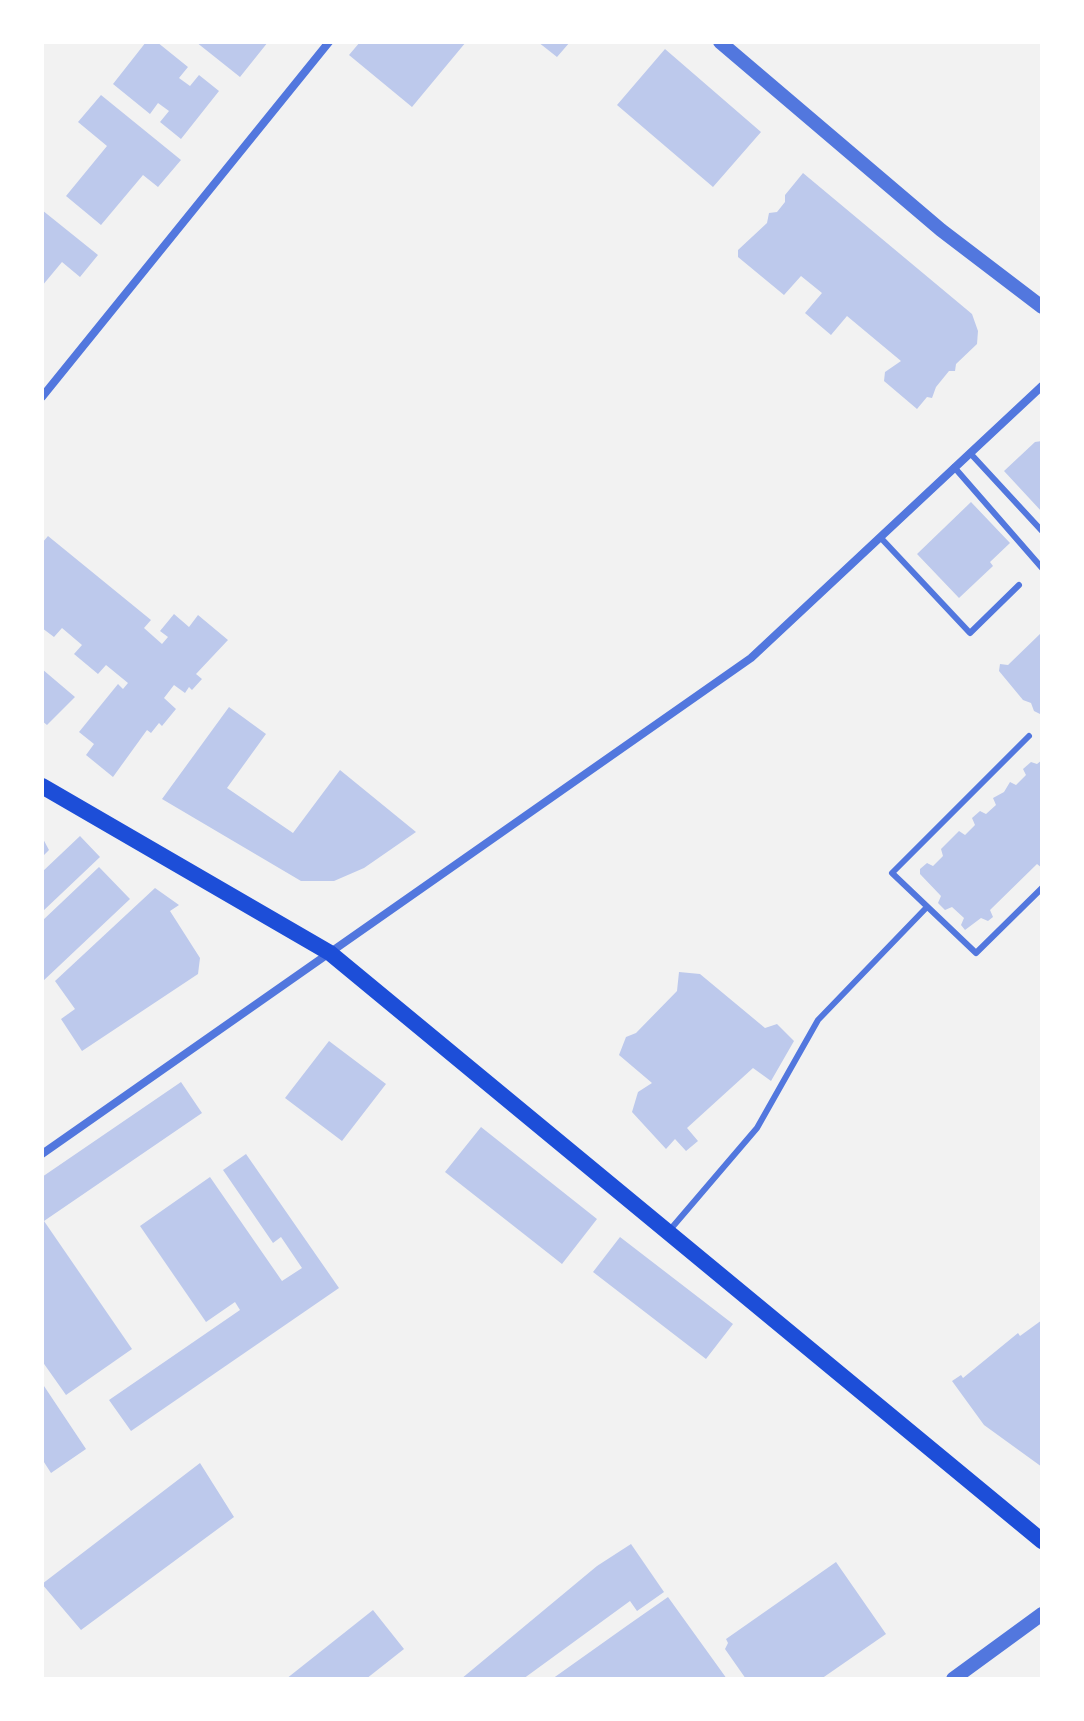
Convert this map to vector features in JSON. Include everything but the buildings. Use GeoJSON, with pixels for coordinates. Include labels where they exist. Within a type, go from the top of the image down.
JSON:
{"type":"FeatureCollection","features":[{"type":"Feature","properties":{"kind":"main road"},"geometry":{"type":"LineString","coordinates":[[42,786],[330,953],[1042,1541]]}},
{"type":"Feature","properties":{"kind":"street"},"geometry":{"type":"LineString","coordinates":[[42,397],[329,42]]}},
{"type":"Feature","properties":{"kind":"street"},"geometry":{"type":"LineString","coordinates":[[720,42],[941,230],[1042,307]]}},
{"type":"Feature","properties":{"kind":"street"},"geometry":{"type":"LineString","coordinates":[[42,1154],[751,658],[1042,386]]}},
{"type":"Feature","properties":{"kind":"street"},"geometry":{"type":"LineString","coordinates":[[953,1679],[1042,1614]]}},
{"type":"Feature","properties":{"kind":"lane"},"geometry":{"type":"LineString","coordinates":[[970,453],[1042,531]]}},
{"type":"Feature","properties":{"kind":"lane"},"geometry":{"type":"LineString","coordinates":[[954,467],[1042,568]]}},
{"type":"Feature","properties":{"kind":"lane"},"geometry":{"type":"LineString","coordinates":[[880,537],[970,633],[1019,585]]}},
{"type":"Feature","properties":{"kind":"lane"},"geometry":{"type":"LineString","coordinates":[[1029,736],[892,873],[976,953],[1042,888]]}},
{"type":"Feature","properties":{"kind":"lane"},"geometry":{"type":"LineString","coordinates":[[668,1232],[757,1128],[818,1020],[927,907]]}}]}
